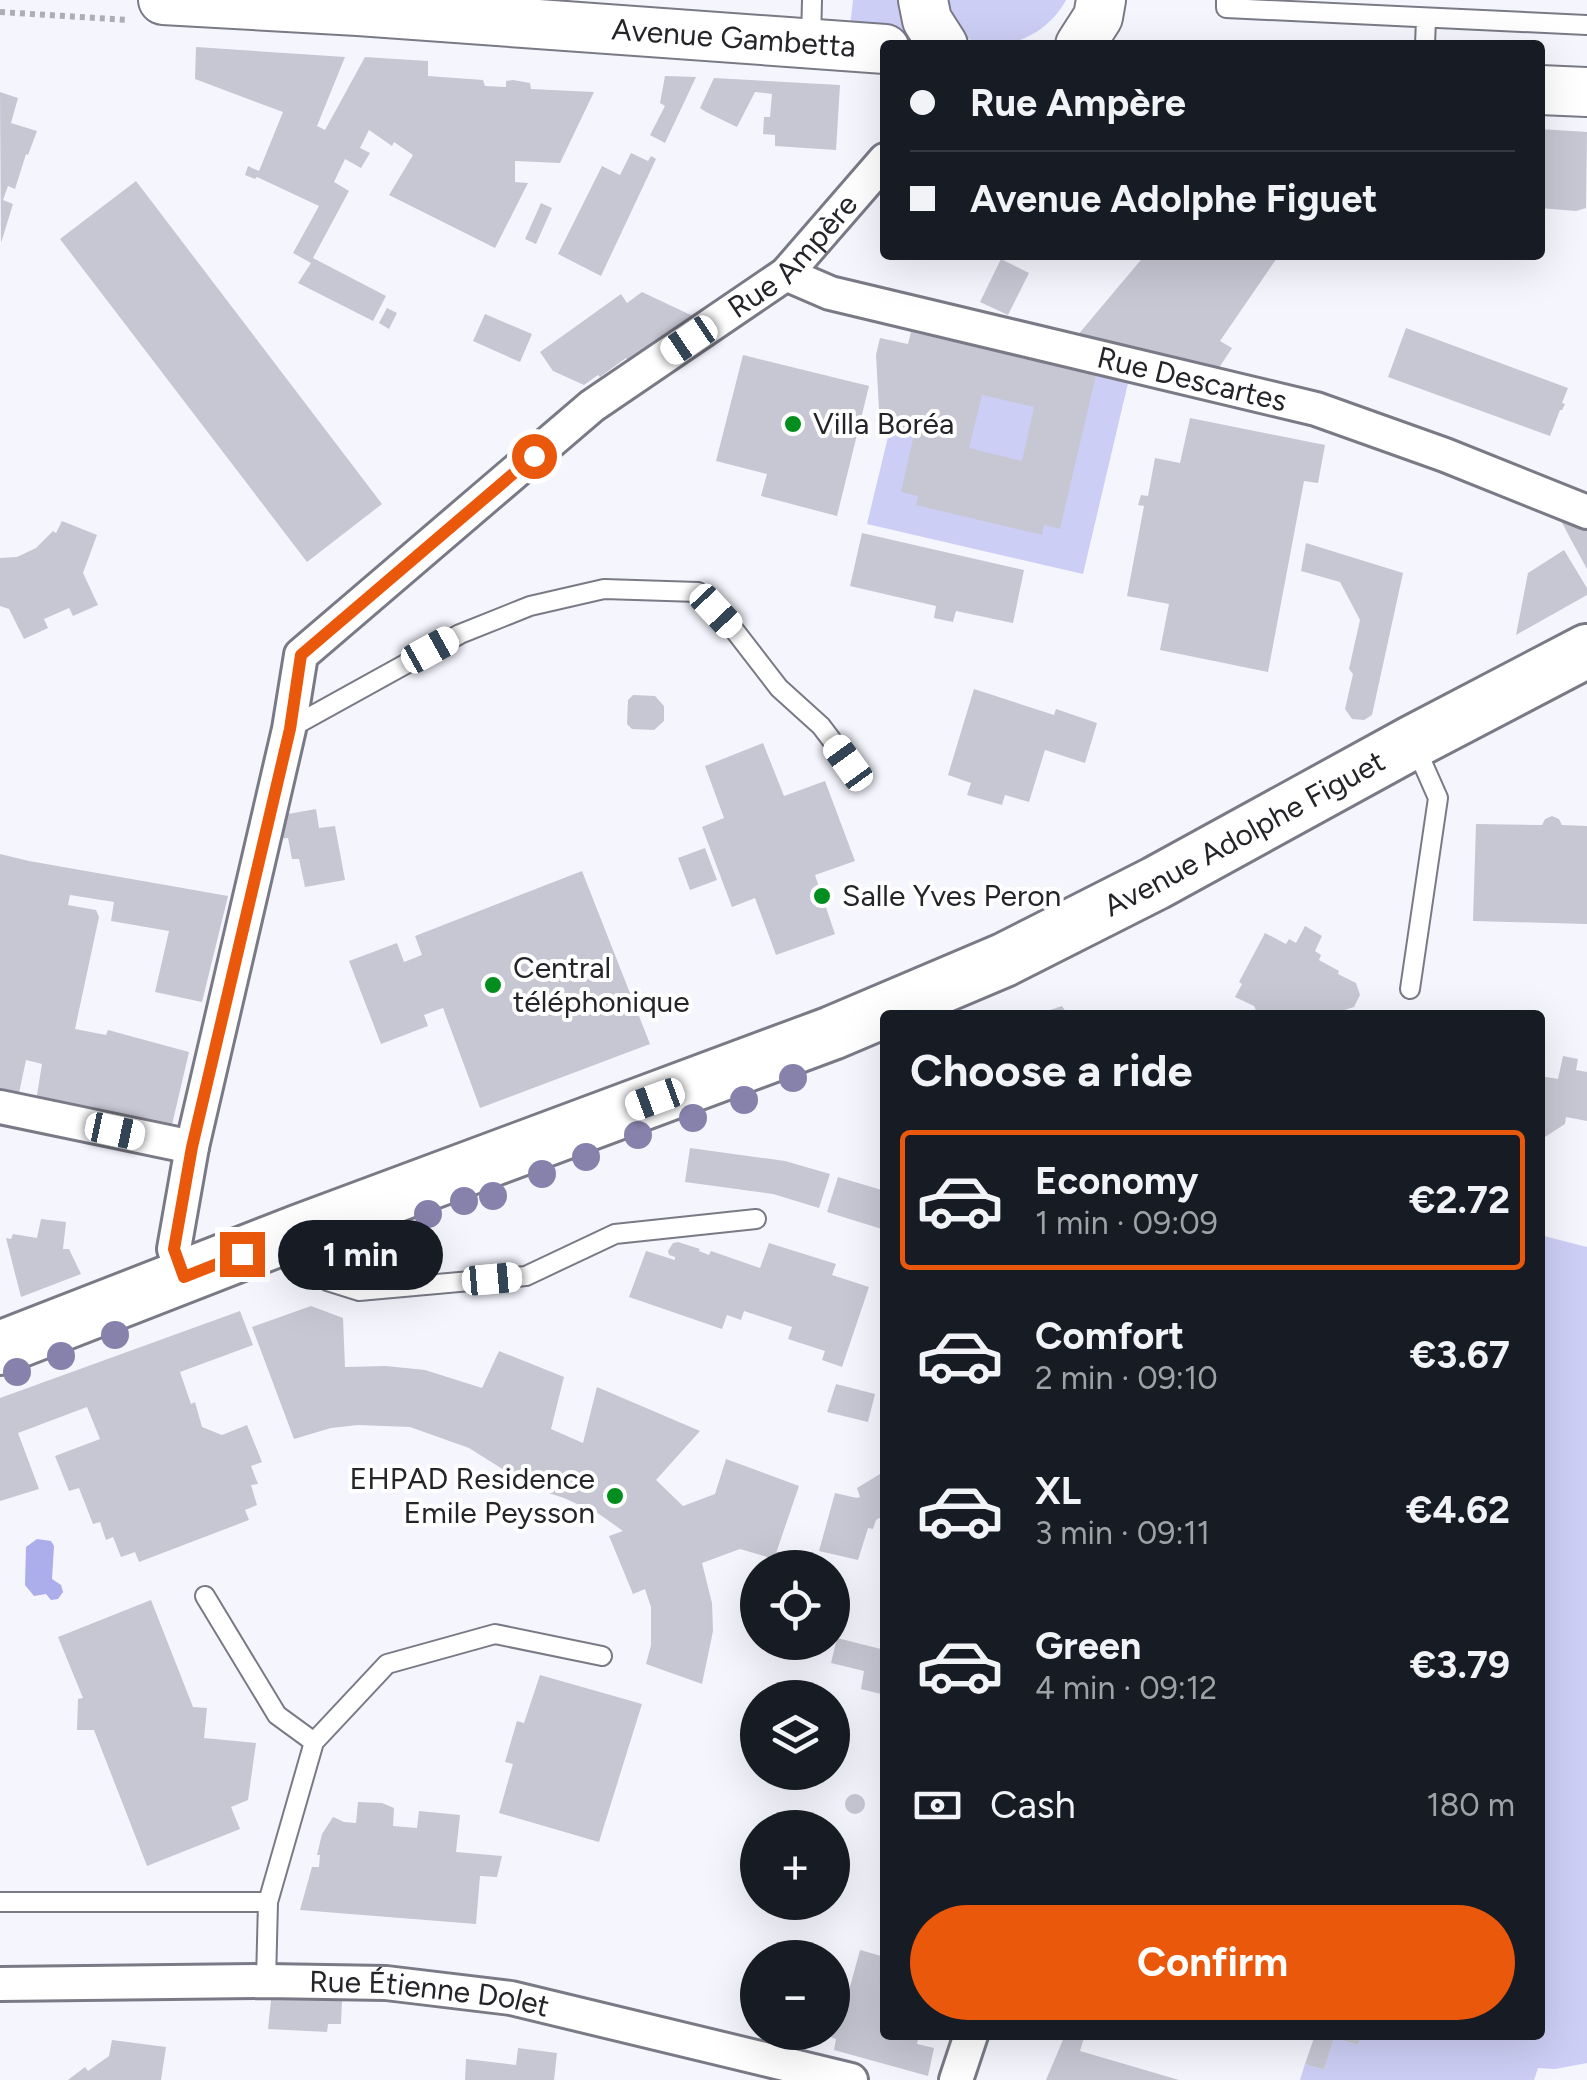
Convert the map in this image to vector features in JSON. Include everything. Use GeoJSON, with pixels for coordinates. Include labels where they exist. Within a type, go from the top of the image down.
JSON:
{"type":"FeatureCollection","features":[{"type":"Feature","properties":{"kind":"main road","name":"Avenue Gambetta"},"geometry":{"type":"LineString","coordinates":[[163,0],[812,22],[880,47]]}},
{"type":"Feature","properties":{"kind":"main road"},"geometry":{"type":"LineString","coordinates":[[923,0],[927,20],[940,40]]}},
{"type":"Feature","properties":{"kind":"main road"},"geometry":{"type":"LineString","coordinates":[[1083,40],[1098,17],[1101,0]]}},
{"type":"Feature","properties":{"kind":"main road"},"geometry":{"type":"LineString","coordinates":[[1545,90],[1587,92]]}},
{"type":"Feature","properties":{"kind":"main road","name":"Avenue Adolphe Figuet"},"geometry":{"type":"LineString","coordinates":[[886,1010],[1004,960],[1156,883],[1587,651]]}},
{"type":"Feature","properties":{"kind":"main road","name":"Avenue Adolphe Figuet"},"geometry":{"type":"LineString","coordinates":[[0,1348],[880,1013]]}},
{"type":"Feature","properties":{"kind":"street","name":"Rue Ampère"},"geometry":{"type":"LineString","coordinates":[[184,1277],[174,1249],[192,1147],[290,729],[301,655],[592,406],[786,274],[880,166]]}},
{"type":"Feature","properties":{"kind":"street","name":"Rue Descartes"},"geometry":{"type":"LineString","coordinates":[[786,274],[830,293],[1316,409],[1587,512]]}},
{"type":"Feature","properties":{"kind":"street"},"geometry":{"type":"LineString","coordinates":[[0,1108],[192,1147]]}},
{"type":"Feature","properties":{"kind":"street","name":"Rue Étienne Dolet"},"geometry":{"type":"LineString","coordinates":[[0,1984],[386,1983],[511,1998],[851,2080]]}},
{"type":"Feature","properties":{"kind":"street"},"geometry":{"type":"LineString","coordinates":[[956,2080],[969,2040]]}},
{"type":"Feature","properties":{"kind":"lane"},"geometry":{"type":"LineString","coordinates":[[1226,4],[1587,25]]}},
{"type":"Feature","properties":{"kind":"lane"},"geometry":{"type":"LineString","coordinates":[[1425,40],[1426,18]]}},
{"type":"Feature","properties":{"kind":"lane"},"geometry":{"type":"LineString","coordinates":[[290,729],[460,634],[530,606],[604,589],[698,592],[779,688],[821,726],[848,763]]}},
{"type":"Feature","properties":{"kind":"lane"},"geometry":{"type":"LineString","coordinates":[[1410,989],[1438,798],[1413,742]]}},
{"type":"Feature","properties":{"kind":"lane"},"geometry":{"type":"LineString","coordinates":[[300,1231],[327,1281],[359,1290],[526,1276],[615,1234],[756,1218]]}},
{"type":"Feature","properties":{"kind":"lane"},"geometry":{"type":"LineString","coordinates":[[205,1596],[276,1715],[314,1742]]}},
{"type":"Feature","properties":{"kind":"lane"},"geometry":{"type":"LineString","coordinates":[[266,1981],[268,1902],[314,1742],[387,1664],[495,1634],[602,1656]]}},
{"type":"Feature","properties":{"kind":"lane"},"geometry":{"type":"LineString","coordinates":[[0,1902],[268,1902]]}},
{"type":"Feature","properties":{"kind":"shaded area"},"geometry":{"type":"Polygon","coordinates":[[[853,0],[911,0],[906,31],[898,38],[849,36],[853,0]]]}},
{"type":"Feature","properties":{"kind":"shaded area"},"geometry":{"type":"Polygon","coordinates":[[[943,0],[1066,0],[1042,28],[1019,40],[971,40],[952,29],[943,0]]]}},
{"type":"Feature","properties":{"kind":"shaded area"},"geometry":{"type":"Polygon","coordinates":[[[913,333],[1128,383],[1083,574],[867,524],[913,333]]]}},
{"type":"Feature","properties":{"kind":"shaded area"},"geometry":{"type":"Polygon","coordinates":[[[1545,1236],[1587,1247],[1587,2063],[1538,2068],[1534,2080],[1300,2080],[1305,2064],[1324,2070],[1333,2040],[1358,2045],[1360,2040],[1545,2040],[1545,1236]]]}},
{"type":"Feature","properties":{"kind":"shaded area"},"geometry":{"type":"Polygon","coordinates":[[[37,1539],[51,1541],[54,1546],[52,1579],[63,1592],[58,1599],[51,1600],[46,1594],[34,1596],[25,1585],[26,1547],[37,1539]]]}},
{"type":"Feature","properties":{"kind":"building"},"geometry":{"type":"Polygon","coordinates":[[[196,47],[345,57],[317,126],[325,130],[365,57],[428,61],[428,76],[483,80],[485,86],[506,87],[506,81],[513,80],[530,83],[531,89],[594,92],[560,163],[515,161],[515,182],[528,183],[495,248],[389,195],[413,155],[369,130],[360,148],[370,153],[361,168],[345,159],[334,182],[349,191],[313,258],[386,296],[373,321],[298,283],[311,263],[293,253],[319,206],[245,175],[248,166],[259,171],[283,112],[195,79],[196,47]]]}},
{"type":"Feature","properties":{"kind":"building"},"geometry":{"type":"Polygon","coordinates":[[[665,76],[696,77],[665,143],[650,135],[665,106],[660,103],[665,76]]]}},
{"type":"Feature","properties":{"kind":"building"},"geometry":{"type":"Polygon","coordinates":[[[714,78],[840,85],[836,150],[775,146],[775,135],[763,134],[764,117],[770,117],[772,94],[755,92],[737,127],[706,112],[700,108],[714,78]]]}},
{"type":"Feature","properties":{"kind":"building"},"geometry":{"type":"Polygon","coordinates":[[[0,92],[18,98],[11,123],[37,131],[15,189],[8,186],[3,200],[13,204],[1,243],[0,92]]]}},
{"type":"Feature","properties":{"kind":"building"},"geometry":{"type":"Polygon","coordinates":[[[1545,129],[1587,132],[1586,208],[1545,208],[1545,129]]]}},
{"type":"Feature","properties":{"kind":"building"},"geometry":{"type":"Polygon","coordinates":[[[631,153],[648,161],[651,156],[656,159],[601,276],[558,254],[602,166],[620,175],[631,153]]]}},
{"type":"Feature","properties":{"kind":"building"},"geometry":{"type":"Polygon","coordinates":[[[136,181],[382,504],[307,562],[60,239],[136,181]]]}},
{"type":"Feature","properties":{"kind":"building"},"geometry":{"type":"Polygon","coordinates":[[[541,203],[552,208],[536,244],[525,239],[541,203]]]}},
{"type":"Feature","properties":{"kind":"building"},"geometry":{"type":"Polygon","coordinates":[[[1001,260],[1029,273],[1008,315],[980,302],[1001,260]]]}},
{"type":"Feature","properties":{"kind":"building"},"geometry":{"type":"Polygon","coordinates":[[[1141,260],[1276,260],[1220,341],[1232,348],[1215,374],[1142,357],[1147,352],[1077,336],[1141,260]]]}},
{"type":"Feature","properties":{"kind":"building"},"geometry":{"type":"Polygon","coordinates":[[[642,292],[695,317],[584,385],[553,371],[540,352],[621,294],[627,303],[642,292]]]}},
{"type":"Feature","properties":{"kind":"building"},"geometry":{"type":"Polygon","coordinates":[[[387,308],[397,313],[389,329],[379,323],[387,308]]]}},
{"type":"Feature","properties":{"kind":"building"},"geometry":{"type":"Polygon","coordinates":[[[485,314],[532,334],[520,362],[473,341],[485,314]]]}},
{"type":"Feature","properties":{"kind":"building"},"geometry":{"type":"Polygon","coordinates":[[[1406,328],[1568,388],[1550,436],[1388,377],[1406,328]]]}},
{"type":"Feature","properties":{"kind":"building"},"geometry":{"type":"Polygon","coordinates":[[[911,332],[1096,375],[1060,529],[1044,525],[1042,535],[916,505],[918,496],[901,492],[915,430],[875,421],[879,409],[876,355],[880,338],[908,344],[911,332]],[[982,395],[969,448],[1022,461],[1034,407],[982,395]]]}},
{"type":"Feature","properties":{"kind":"building","name":"Villa Boréa"},"geometry":{"type":"Polygon","coordinates":[[[743,355],[869,386],[837,516],[761,496],[767,474],[716,461],[743,355]]]}},
{"type":"Feature","properties":{"kind":"building"},"geometry":{"type":"Polygon","coordinates":[[[1190,418],[1325,445],[1318,483],[1304,481],[1268,672],[1160,650],[1169,604],[1127,596],[1144,506],[1138,505],[1141,495],[1148,496],[1155,458],[1180,463],[1190,418]]]}},
{"type":"Feature","properties":{"kind":"building"},"geometry":{"type":"Polygon","coordinates":[[[1557,513],[1587,526],[1587,569],[1569,536],[1557,513]]]}},
{"type":"Feature","properties":{"kind":"building"},"geometry":{"type":"Polygon","coordinates":[[[62,521],[97,535],[83,573],[98,605],[73,616],[69,608],[44,619],[48,628],[24,639],[9,609],[0,606],[0,558],[17,557],[36,548],[53,531],[56,533],[62,521]]]}},
{"type":"Feature","properties":{"kind":"building"},"geometry":{"type":"Polygon","coordinates":[[[862,533],[1024,570],[1013,623],[956,611],[953,622],[934,618],[936,606],[850,586],[862,533]]]}},
{"type":"Feature","properties":{"kind":"building"},"geometry":{"type":"Polygon","coordinates":[[[1306,543],[1403,573],[1372,715],[1364,720],[1352,719],[1345,709],[1360,620],[1340,582],[1301,571],[1306,543]]]}},
{"type":"Feature","properties":{"kind":"building"},"geometry":{"type":"Polygon","coordinates":[[[1564,550],[1587,588],[1587,595],[1516,635],[1528,573],[1564,550]]]}},
{"type":"Feature","properties":{"kind":"building"},"geometry":{"type":"Polygon","coordinates":[[[974,689],[1054,715],[1056,709],[1097,723],[1085,763],[1045,750],[1029,802],[1005,795],[1002,805],[967,795],[971,783],[948,775],[974,689]]]}},
{"type":"Feature","properties":{"kind":"building"},"geometry":{"type":"Polygon","coordinates":[[[633,695],[655,696],[664,706],[664,721],[654,730],[632,729],[627,724],[628,700],[633,695]]]}},
{"type":"Feature","properties":{"kind":"building"},"geometry":{"type":"Polygon","coordinates":[[[763,743],[784,796],[825,781],[855,861],[815,875],[835,934],[776,955],[755,898],[732,907],[702,827],[724,818],[705,766],[763,743]]]}},
{"type":"Feature","properties":{"kind":"building"},"geometry":{"type":"Polygon","coordinates":[[[316,809],[319,828],[335,826],[345,880],[305,887],[299,859],[292,859],[288,838],[275,839],[282,815],[316,809]]]}},
{"type":"Feature","properties":{"kind":"building"},"geometry":{"type":"Polygon","coordinates":[[[1552,816],[1562,825],[1587,826],[1587,924],[1473,921],[1476,824],[1542,825],[1552,816]]]}},
{"type":"Feature","properties":{"kind":"building"},"geometry":{"type":"Polygon","coordinates":[[[705,848],[717,880],[690,890],[678,858],[705,848]]]}},
{"type":"Feature","properties":{"kind":"building"},"geometry":{"type":"Polygon","coordinates":[[[0,854],[228,896],[202,1002],[155,992],[169,931],[111,921],[114,902],[70,895],[68,905],[96,910],[99,917],[75,1029],[106,1035],[108,1030],[189,1052],[171,1129],[36,1101],[42,1064],[26,1060],[18,1098],[0,1094],[0,854]]]}},
{"type":"Feature","properties":{"kind":"building","name":"Central téléphonique"},"geometry":{"type":"Polygon","coordinates":[[[582,871],[650,1044],[480,1108],[443,1008],[424,1015],[428,1026],[381,1044],[349,961],[397,943],[404,962],[422,955],[415,936],[582,871]]]}},
{"type":"Feature","properties":{"kind":"building"},"geometry":{"type":"Polygon","coordinates":[[[1305,926],[1322,936],[1315,951],[1321,955],[1319,960],[1356,983],[1360,995],[1354,1007],[1256,1010],[1235,997],[1265,933],[1286,944],[1289,939],[1296,943],[1305,926]]]}},
{"type":"Feature","properties":{"kind":"building"},"geometry":{"type":"Polygon","coordinates":[[[1563,1056],[1578,1059],[1576,1070],[1587,1072],[1587,1121],[1566,1117],[1565,1124],[1545,1137],[1545,1077],[1558,1079],[1563,1056]]]}},
{"type":"Feature","properties":{"kind":"building"},"geometry":{"type":"Polygon","coordinates":[[[690,1148],[785,1161],[830,1174],[819,1208],[773,1194],[685,1182],[690,1148]]]}},
{"type":"Feature","properties":{"kind":"building"},"geometry":{"type":"Polygon","coordinates":[[[838,1177],[880,1190],[880,1228],[827,1212],[838,1177]]]}},
{"type":"Feature","properties":{"kind":"building"},"geometry":{"type":"Polygon","coordinates":[[[41,1219],[66,1222],[63,1249],[69,1249],[81,1274],[21,1297],[6,1238],[11,1239],[13,1234],[37,1238],[41,1219]]]}},
{"type":"Feature","properties":{"kind":"building"},"geometry":{"type":"Polygon","coordinates":[[[678,1242],[709,1255],[711,1251],[760,1268],[769,1243],[836,1264],[832,1275],[869,1287],[842,1367],[822,1360],[825,1351],[788,1339],[792,1327],[744,1311],[741,1320],[727,1315],[722,1329],[629,1297],[646,1251],[675,1260],[668,1251],[678,1242]]]}},
{"type":"Feature","properties":{"kind":"building","name":"EHPAD Residence Emile Peysson"},"geometry":{"type":"Polygon","coordinates":[[[311,1306],[343,1318],[345,1367],[425,1370],[482,1388],[499,1351],[564,1377],[551,1429],[583,1443],[597,1387],[700,1431],[656,1480],[683,1506],[715,1494],[726,1459],[799,1486],[777,1550],[740,1549],[702,1563],[712,1603],[713,1631],[702,1684],[646,1664],[651,1645],[651,1607],[645,1589],[633,1594],[609,1536],[623,1531],[599,1514],[533,1488],[469,1448],[410,1427],[358,1425],[294,1439],[252,1327],[311,1306]]]}},
{"type":"Feature","properties":{"kind":"building"},"geometry":{"type":"Polygon","coordinates":[[[240,1311],[253,1345],[180,1372],[202,1427],[222,1435],[247,1425],[262,1462],[251,1466],[258,1484],[251,1485],[257,1505],[245,1510],[249,1520],[139,1562],[135,1552],[121,1557],[113,1537],[106,1540],[100,1522],[93,1524],[79,1488],[69,1491],[55,1456],[100,1439],[87,1407],[18,1433],[39,1489],[0,1501],[0,1398],[240,1311]]]}},
{"type":"Feature","properties":{"kind":"building"},"geometry":{"type":"Polygon","coordinates":[[[836,1384],[875,1394],[868,1422],[827,1412],[836,1384]]]}},
{"type":"Feature","properties":{"kind":"building"},"geometry":{"type":"Polygon","coordinates":[[[880,1474],[880,1518],[873,1529],[868,1528],[858,1560],[850,1558],[850,1550],[819,1550],[835,1493],[860,1497],[857,1488],[880,1474]]]}},
{"type":"Feature","properties":{"kind":"building"},"geometry":{"type":"Polygon","coordinates":[[[151,1600],[193,1707],[207,1708],[204,1738],[256,1743],[248,1800],[231,1807],[240,1829],[147,1866],[94,1730],[77,1730],[78,1699],[83,1698],[58,1637],[151,1600]]]}},
{"type":"Feature","properties":{"kind":"building"},"geometry":{"type":"Polygon","coordinates":[[[850,1641],[880,1649],[880,1694],[861,1689],[864,1671],[831,1663],[832,1660],[850,1660],[850,1641]]]}},
{"type":"Feature","properties":{"kind":"building"},"geometry":{"type":"Polygon","coordinates":[[[540,1675],[642,1704],[599,1842],[499,1813],[513,1764],[505,1762],[517,1721],[524,1723],[540,1675]]]}},
{"type":"Feature","properties":{"kind":"building"},"geometry":{"type":"Polygon","coordinates":[[[851,1794],[859,1794],[865,1800],[865,1808],[859,1814],[851,1814],[845,1808],[845,1800],[851,1794]]]}},
{"type":"Feature","properties":{"kind":"building"},"geometry":{"type":"Polygon","coordinates":[[[358,1802],[394,1808],[393,1826],[417,1828],[419,1811],[460,1815],[456,1852],[502,1856],[497,1877],[480,1876],[476,1924],[300,1910],[312,1867],[319,1867],[317,1855],[322,1834],[333,1817],[356,1823],[358,1802]]]}},
{"type":"Feature","properties":{"kind":"building"},"geometry":{"type":"Polygon","coordinates":[[[860,1950],[880,1956],[880,2040],[918,2040],[917,2044],[934,2048],[928,2076],[834,2050],[850,2050],[850,1987],[860,1950]]]}},
{"type":"Feature","properties":{"kind":"building"},"geometry":{"type":"Polygon","coordinates":[[[271,2000],[342,2001],[341,2024],[328,2024],[327,2032],[268,2029],[271,2000]]]}},
{"type":"Feature","properties":{"kind":"building"},"geometry":{"type":"Polygon","coordinates":[[[112,2040],[166,2047],[161,2080],[68,2080],[109,2056],[112,2040]]]}},
{"type":"Feature","properties":{"kind":"building"},"geometry":{"type":"Polygon","coordinates":[[[1063,2040],[1083,2040],[1080,2051],[1179,2080],[1046,2080],[1063,2040]]]}},
{"type":"Feature","properties":{"kind":"building"},"geometry":{"type":"Polygon","coordinates":[[[1313,2040],[1333,2040],[1324,2070],[1305,2064],[1313,2040]]]}},
{"type":"Feature","properties":{"kind":"building"},"geometry":{"type":"Polygon","coordinates":[[[518,2048],[557,2053],[554,2080],[465,2080],[466,2059],[516,2065],[518,2048]]]}},
{"type":"Feature","properties":{"kind":"place","name":"Villa Boréa"},"geometry":{"type":"Point","coordinates":[793,424]}},
{"type":"Feature","properties":{"kind":"place","name":"Salle Yves Peron"},"geometry":{"type":"Point","coordinates":[822,896]}},
{"type":"Feature","properties":{"kind":"place","name":"Central téléphonique"},"geometry":{"type":"Point","coordinates":[493,985]}},
{"type":"Feature","properties":{"kind":"place","name":"EHPAD Residence Emile Peysson"},"geometry":{"type":"Point","coordinates":[615,1496]}},
{"type":"Feature","properties":{"kind":"route"},"geometry":{"type":"LineString","coordinates":[[242,1254],[184,1277],[174,1249],[192,1147],[290,729],[301,655],[534,456]]}}]}
